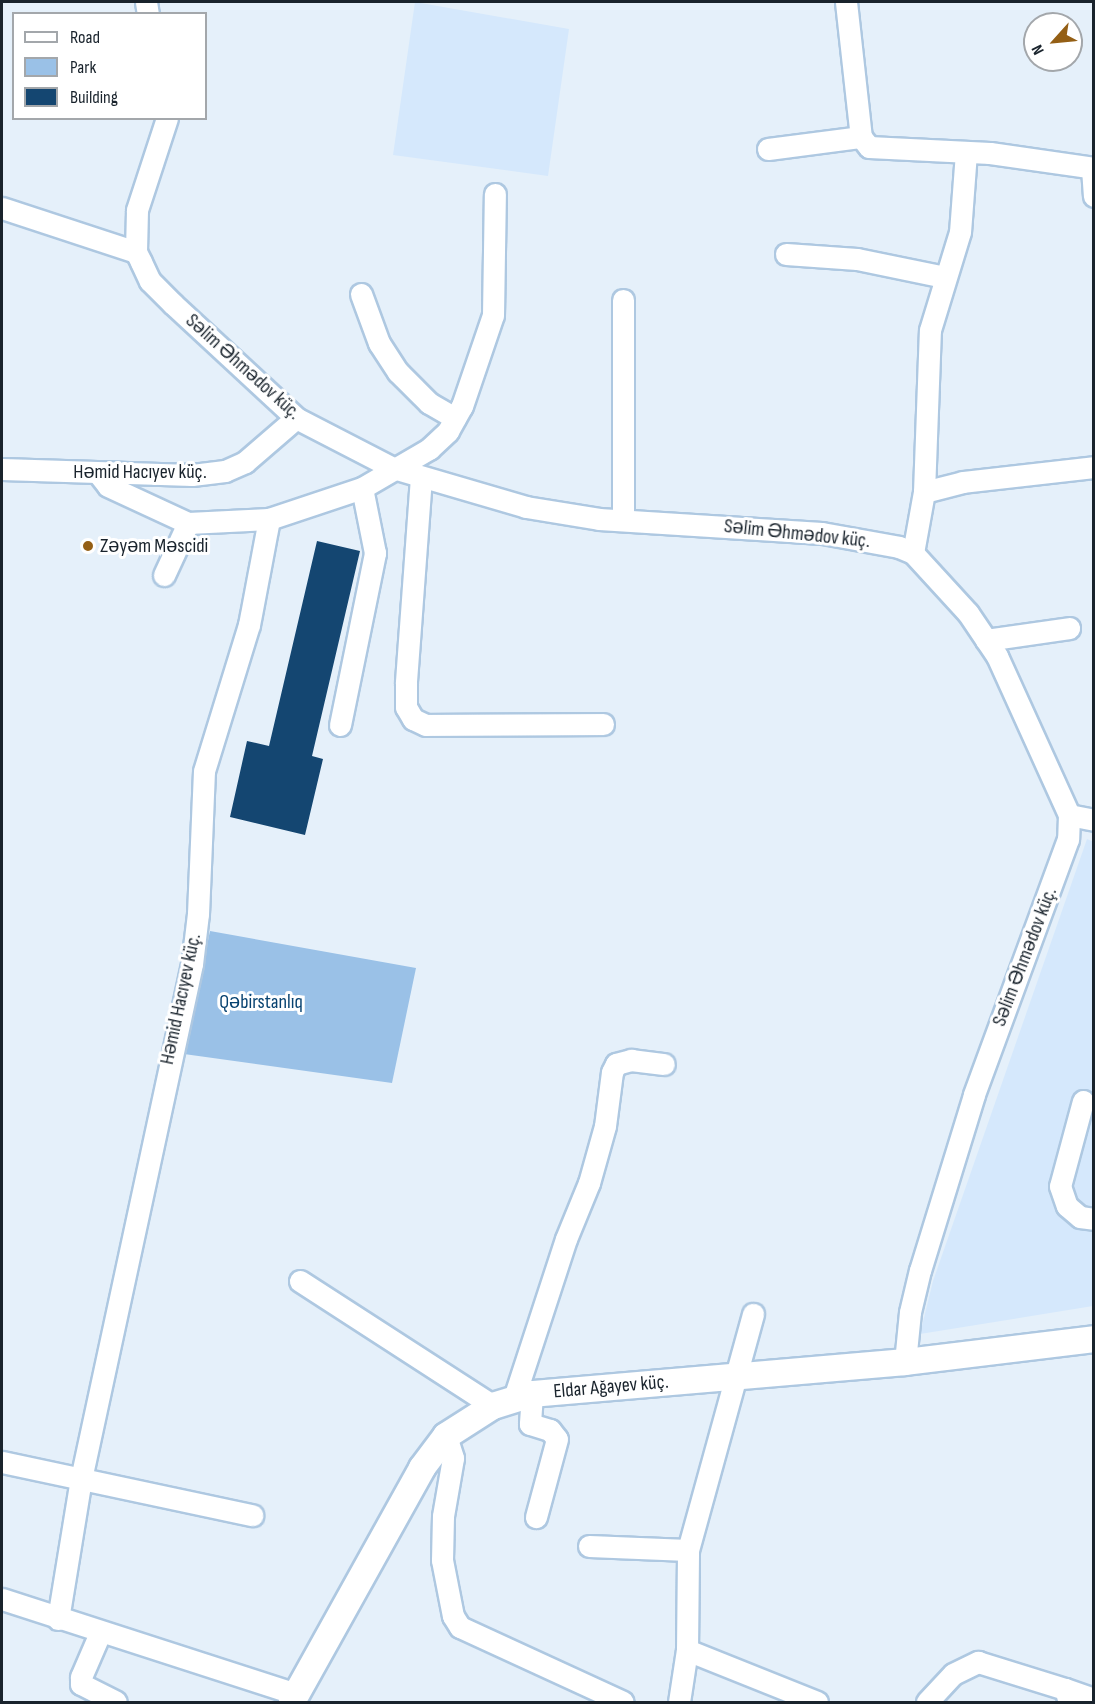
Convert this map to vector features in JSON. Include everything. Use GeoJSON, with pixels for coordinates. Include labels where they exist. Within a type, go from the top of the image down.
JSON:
{"type":"FeatureCollection","features":[{"type":"Feature","properties":{"kind":"main road","name":"Eldar Ağayev küç."},"geometry":{"type":"LineString","coordinates":[[294,1698],[422,1468],[446,1436],[513,1399],[735,1376],[905,1362],[1094,1339]]}},
{"type":"Feature","properties":{"kind":"street"},"geometry":{"type":"LineString","coordinates":[[846,2],[861,137],[875,149],[966,152],[1093,168],[1094,196]]}},
{"type":"Feature","properties":{"kind":"street","name":"Səlim Əhmədov küç."},"geometry":{"type":"LineString","coordinates":[[166,120],[137,210],[136,252],[150,280],[173,304],[296,418],[393,468],[526,507],[623,520],[822,533],[860,538],[914,553]]}},
{"type":"Feature","properties":{"kind":"street"},"geometry":{"type":"LineString","coordinates":[[768,149],[861,137]]}},
{"type":"Feature","properties":{"kind":"street"},"geometry":{"type":"LineString","coordinates":[[966,152],[960,232],[930,330],[924,492],[914,553],[968,613],[986,640],[1070,815],[1094,820]]}},
{"type":"Feature","properties":{"kind":"street"},"geometry":{"type":"LineString","coordinates":[[98,472],[108,486],[188,524],[269,519],[362,488],[429,449],[455,418],[492,315],[495,194]]}},
{"type":"Feature","properties":{"kind":"street"},"geometry":{"type":"LineString","coordinates":[[2,208],[136,252]]}},
{"type":"Feature","properties":{"kind":"street"},"geometry":{"type":"LineString","coordinates":[[786,254],[857,259],[945,277]]}},
{"type":"Feature","properties":{"kind":"street"},"geometry":{"type":"LineString","coordinates":[[361,294],[379,343],[398,372],[429,403],[455,418]]}},
{"type":"Feature","properties":{"kind":"street"},"geometry":{"type":"LineString","coordinates":[[623,300],[623,520]]}},
{"type":"Feature","properties":{"kind":"street","name":"Həmid Hacıyev küç."},"geometry":{"type":"LineString","coordinates":[[2,469],[192,475],[225,471],[245,462],[296,418]]}},
{"type":"Feature","properties":{"kind":"street"},"geometry":{"type":"LineString","coordinates":[[924,492],[954,483],[1094,467]]}},
{"type":"Feature","properties":{"kind":"street"},"geometry":{"type":"LineString","coordinates":[[421,477],[406,683],[406,707],[413,719],[426,725],[603,724]]}},
{"type":"Feature","properties":{"kind":"street"},"geometry":{"type":"LineString","coordinates":[[340,725],[375,553],[362,488]]}},
{"type":"Feature","properties":{"kind":"street","name":"Həmid Hacıyev küç."},"geometry":{"type":"LineString","coordinates":[[58,1619],[81,1479],[192,964],[198,914],[204,771],[249,625],[269,519]]}},
{"type":"Feature","properties":{"kind":"street"},"geometry":{"type":"LineString","coordinates":[[164,575],[188,524]]}},
{"type":"Feature","properties":{"kind":"street"},"geometry":{"type":"LineString","coordinates":[[986,640],[1069,628]]}},
{"type":"Feature","properties":{"kind":"street","name":"Səlim Əhmədov küç."},"geometry":{"type":"LineString","coordinates":[[905,1362],[910,1312],[920,1270],[1011,988],[1059,869],[1068,839],[1070,815]]}},
{"type":"Feature","properties":{"kind":"street"},"geometry":{"type":"LineString","coordinates":[[513,1399],[589,1183],[605,1126],[612,1072],[616,1064],[631,1060],[663,1064]]}},
{"type":"Feature","properties":{"kind":"street"},"geometry":{"type":"LineString","coordinates":[[1083,1101],[1060,1186],[1067,1206],[1080,1217],[1094,1219]]}},
{"type":"Feature","properties":{"kind":"street"},"geometry":{"type":"LineString","coordinates":[[300,1281],[513,1399],[530,1424],[550,1430],[557,1439],[536,1517]]}},
{"type":"Feature","properties":{"kind":"street"},"geometry":{"type":"LineString","coordinates":[[679,1702],[687,1650],[688,1550],[753,1314]]}},
{"type":"Feature","properties":{"kind":"street"},"geometry":{"type":"LineString","coordinates":[[446,1436],[453,1458],[443,1516],[442,1560],[453,1616],[460,1627],[623,1702]]}},
{"type":"Feature","properties":{"kind":"street"},"geometry":{"type":"LineString","coordinates":[[2,1462],[252,1515]]}},
{"type":"Feature","properties":{"kind":"street"},"geometry":{"type":"LineString","coordinates":[[589,1546],[688,1550]]}},
{"type":"Feature","properties":{"kind":"street"},"geometry":{"type":"LineString","coordinates":[[2,1599],[294,1698]]}},
{"type":"Feature","properties":{"kind":"street"},"geometry":{"type":"LineString","coordinates":[[100,1633],[81,1677],[81,1684],[86,1690],[116,1702]]}},
{"type":"Feature","properties":{"kind":"street"},"geometry":{"type":"LineString","coordinates":[[687,1650],[817,1702]]}},
{"type":"Feature","properties":{"kind":"street"},"geometry":{"type":"LineString","coordinates":[[927,1702],[953,1674],[978,1662],[1067,1696],[1094,1699]]}},
{"type":"Feature","properties":{"kind":"shaded area"},"geometry":{"type":"Polygon","coordinates":[[[415,2],[569,29],[548,176],[393,155],[415,2]]]}},
{"type":"Feature","properties":{"kind":"shaded area"},"geometry":{"type":"Polygon","coordinates":[[[1087,839],[1094,842],[1093,1306],[920,1334],[933,1281],[1087,839]]]}},
{"type":"Feature","properties":{"kind":"green space","name":"Qəbirstanlıq"},"geometry":{"type":"Polygon","coordinates":[[[210,931],[416,968],[392,1083],[184,1054],[210,931]]]}},
{"type":"Feature","properties":{"kind":"building"},"geometry":{"type":"Polygon","coordinates":[[[317,541],[360,551],[312,756],[323,759],[305,835],[230,817],[247,741],[269,746],[317,541]]]}},
{"type":"Feature","properties":{"kind":"place","name":"Zəyəm Məscidi"},"geometry":{"type":"Point","coordinates":[88,546]}}]}
